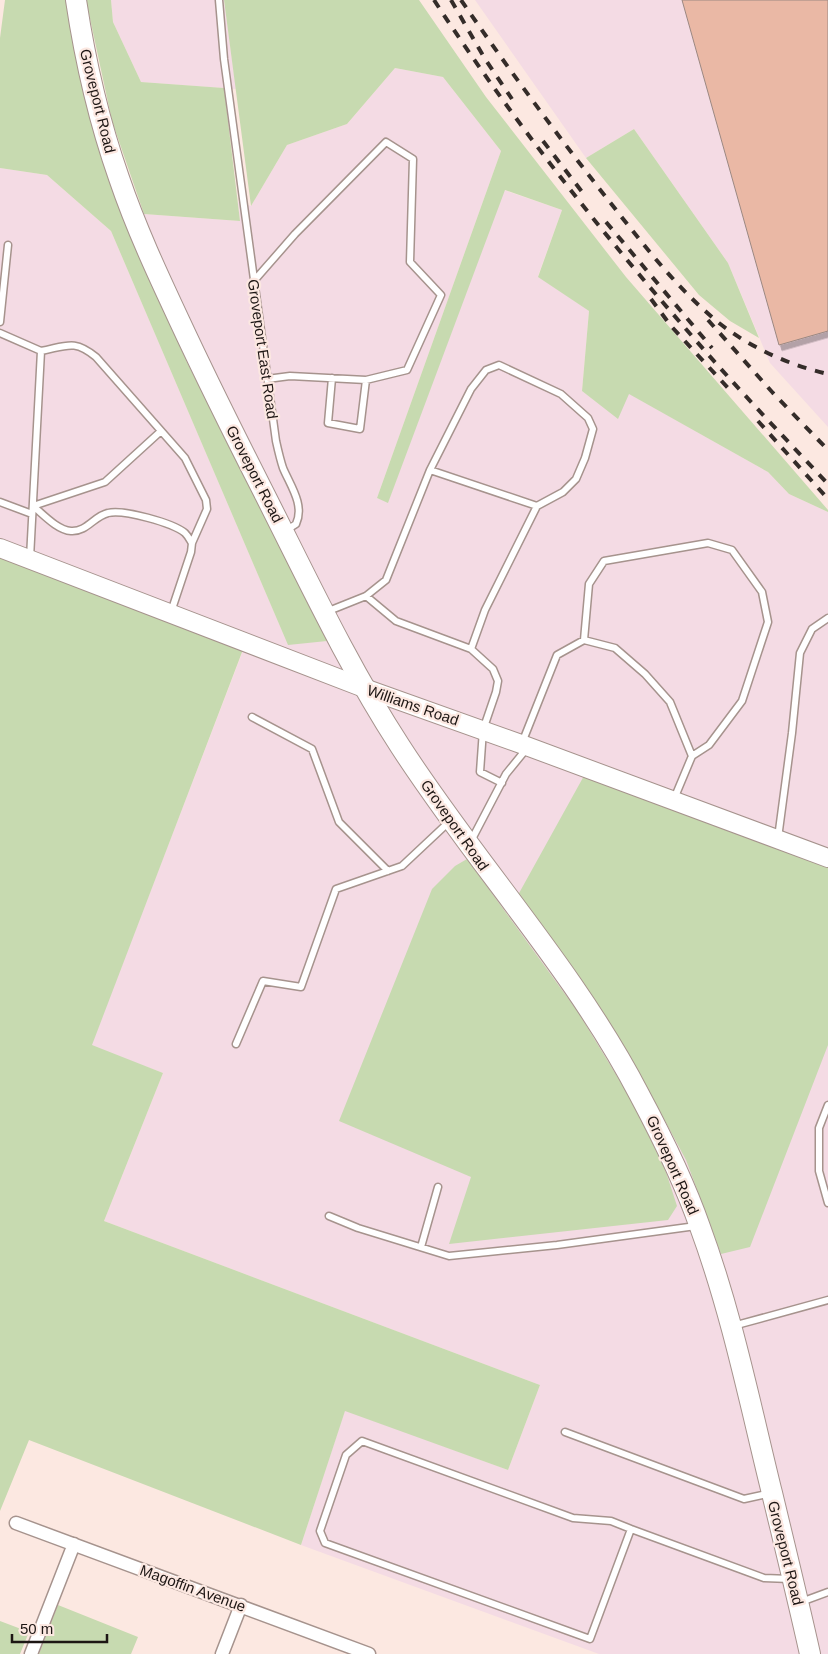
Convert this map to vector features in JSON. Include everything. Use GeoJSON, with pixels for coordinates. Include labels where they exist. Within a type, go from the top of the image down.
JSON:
{"type":"FeatureCollection","features":[{"type":"Feature","properties":{"kind":"main road","name":"Groveport Road"},"geometry":{"type":"LineString","coordinates":[[76,0],[98,106],[130,209],[155,270],[182,327],[325,613],[364,688],[400,747],[548,952],[612,1045],[638,1091],[681,1178],[700,1225],[732,1326],[810,1654]]}},
{"type":"Feature","properties":{"kind":"main road","name":"Williams Road"},"geometry":{"type":"LineString","coordinates":[[0,548],[364,688],[525,745],[828,858]]}},
{"type":"Feature","properties":{"kind":"street","name":"Magoffin Avenue"},"geometry":{"type":"LineString","coordinates":[[16,1523],[369,1654]]}},
{"type":"Feature","properties":{"kind":"street"},"geometry":{"type":"LineString","coordinates":[[31,1654],[74,1544]]}},
{"type":"Feature","properties":{"kind":"street"},"geometry":{"type":"LineString","coordinates":[[222,1654],[241,1606]]}},
{"type":"Feature","properties":{"kind":"lane","name":"Groveport East Road"},"geometry":{"type":"LineString","coordinates":[[219,0],[224,59],[276,441],[282,465],[300,511],[296,524],[284,532]]}},
{"type":"Feature","properties":{"kind":"lane"},"geometry":{"type":"LineString","coordinates":[[253,282],[296,234],[386,142],[413,159],[410,262],[441,295],[408,370],[366,380],[290,376],[267,379]]}},
{"type":"Feature","properties":{"kind":"lane"},"geometry":{"type":"LineString","coordinates":[[0,322],[8,245]]}},
{"type":"Feature","properties":{"kind":"lane"},"geometry":{"type":"LineString","coordinates":[[0,333],[42,352],[74,344],[86,348],[96,356],[185,458],[206,500],[207,509],[192,543],[191,552],[171,613]]}},
{"type":"Feature","properties":{"kind":"lane"},"geometry":{"type":"LineString","coordinates":[[30,559],[42,352]]}},
{"type":"Feature","properties":{"kind":"lane"},"geometry":{"type":"LineString","coordinates":[[325,613],[366,596],[386,580],[430,470],[471,389],[486,370],[499,364],[561,394],[588,418],[593,429],[585,458],[576,479],[563,492],[537,506],[485,610],[471,649]]}},
{"type":"Feature","properties":{"kind":"lane"},"geometry":{"type":"LineString","coordinates":[[332,378],[328,423],[360,429],[366,380]]}},
{"type":"Feature","properties":{"kind":"lane"},"geometry":{"type":"LineString","coordinates":[[33,506],[105,482],[161,431]]}},
{"type":"Feature","properties":{"kind":"lane"},"geometry":{"type":"LineString","coordinates":[[430,470],[537,506]]}},
{"type":"Feature","properties":{"kind":"lane"},"geometry":{"type":"LineString","coordinates":[[0,502],[32,514]]}},
{"type":"Feature","properties":{"kind":"lane"},"geometry":{"type":"LineString","coordinates":[[33,506],[63,529],[69,531],[81,530],[106,513],[117,512],[138,515],[179,530],[186,534],[192,543]]}},
{"type":"Feature","properties":{"kind":"lane"},"geometry":{"type":"LineString","coordinates":[[584,640],[589,584],[604,561],[708,543],[732,550],[762,592],[768,622],[742,701],[709,745],[692,756],[673,800]]}},
{"type":"Feature","properties":{"kind":"lane"},"geometry":{"type":"LineString","coordinates":[[366,596],[396,621],[471,649],[493,669],[498,681],[483,730],[480,772],[502,783]]}},
{"type":"Feature","properties":{"kind":"lane"},"geometry":{"type":"LineString","coordinates":[[778,839],[792,733],[800,652],[812,628],[828,618]]}},
{"type":"Feature","properties":{"kind":"lane"},"geometry":{"type":"LineString","coordinates":[[469,845],[506,774],[525,745],[557,655],[584,640],[615,648],[645,674],[670,702],[692,756]]}},
{"type":"Feature","properties":{"kind":"lane"},"geometry":{"type":"LineString","coordinates":[[252,717],[312,749],[339,822],[388,871]]}},
{"type":"Feature","properties":{"kind":"lane"},"geometry":{"type":"LineString","coordinates":[[236,1044],[263,981],[301,987],[336,889],[402,866],[451,820]]}},
{"type":"Feature","properties":{"kind":"lane"},"geometry":{"type":"LineString","coordinates":[[828,1105],[819,1128],[819,1171],[828,1203]]}},
{"type":"Feature","properties":{"kind":"lane"},"geometry":{"type":"LineString","coordinates":[[421,1247],[438,1187]]}},
{"type":"Feature","properties":{"kind":"lane"},"geometry":{"type":"LineString","coordinates":[[329,1216],[358,1228],[449,1256],[557,1245],[700,1225]]}},
{"type":"Feature","properties":{"kind":"lane"},"geometry":{"type":"LineString","coordinates":[[732,1326],[828,1300]]}},
{"type":"Feature","properties":{"kind":"lane"},"geometry":{"type":"LineString","coordinates":[[565,1432],[744,1499],[772,1493]]}},
{"type":"Feature","properties":{"kind":"lane"},"geometry":{"type":"LineString","coordinates":[[631,1529],[590,1640],[325,1543],[320,1531],[346,1455],[362,1442],[573,1518],[611,1521],[764,1578],[793,1580]]}},
{"type":"Feature","properties":{"kind":"lane"},"geometry":{"type":"LineString","coordinates":[[799,1602],[828,1592]]}},
{"type":"Feature","properties":{"kind":"shaded area"},"geometry":{"type":"Polygon","coordinates":[[[111,0],[224,0],[236,89],[141,82],[113,22],[111,0]]]}},
{"type":"Feature","properties":{"kind":"shaded area"},"geometry":{"type":"Polygon","coordinates":[[[475,0],[828,0],[828,427],[770,363],[728,263],[634,129],[586,158],[475,0]]]}},
{"type":"Feature","properties":{"kind":"shaded area"},"geometry":{"type":"Polygon","coordinates":[[[395,68],[443,77],[501,151],[377,498],[388,502],[504,190],[562,210],[538,276],[589,311],[582,391],[618,418],[628,393],[768,472],[789,494],[828,512],[828,1654],[599,1654],[301,1545],[345,1410],[508,1470],[540,1385],[104,1221],[163,1073],[91,1046],[244,648],[0,556],[0,168],[47,175],[111,231],[288,645],[187,362],[122,215],[144,214],[240,221],[238,202],[251,206],[287,145],[347,124],[395,68]]]}},
{"type":"Feature","properties":{"kind":"green space"},"geometry":{"type":"Polygon","coordinates":[[[5,0],[66,0],[84,93],[122,215],[187,362],[327,641],[288,645],[111,231],[47,175],[0,168],[0,38],[5,0]]]}},
{"type":"Feature","properties":{"kind":"green space"},"geometry":{"type":"Polygon","coordinates":[[[86,0],[111,0],[113,22],[141,82],[224,88],[240,221],[144,214],[112,121],[86,0]]]}},
{"type":"Feature","properties":{"kind":"green space"},"geometry":{"type":"Polygon","coordinates":[[[224,0],[419,0],[486,97],[626,277],[828,512],[789,494],[768,472],[629,394],[618,419],[582,391],[589,311],[538,277],[562,210],[505,190],[388,503],[377,498],[501,151],[443,77],[395,68],[347,124],[287,145],[251,206],[224,0]]]}},
{"type":"Feature","properties":{"kind":"green space"},"geometry":{"type":"Polygon","coordinates":[[[634,129],[728,263],[759,338],[730,321],[699,295],[586,158],[634,129]]]}},
{"type":"Feature","properties":{"kind":"green space"},"geometry":{"type":"Polygon","coordinates":[[[0,556],[244,647],[92,1045],[163,1073],[104,1221],[540,1385],[508,1470],[345,1411],[301,1545],[29,1440],[0,1511],[0,556]]]}},
{"type":"Feature","properties":{"kind":"green space"},"geometry":{"type":"Polygon","coordinates":[[[585,774],[828,865],[828,1045],[750,1247],[721,1254],[686,1160],[643,1080],[580,980],[518,895],[585,774]]]}},
{"type":"Feature","properties":{"kind":"green space"},"geometry":{"type":"Polygon","coordinates":[[[467,859],[578,1012],[634,1104],[666,1172],[677,1206],[668,1220],[449,1244],[471,1177],[339,1121],[432,889],[455,866],[467,859]]]}},
{"type":"Feature","properties":{"kind":"green space"},"geometry":{"type":"Polygon","coordinates":[[[58,1605],[138,1637],[131,1654],[39,1654],[58,1605]]]}},
{"type":"Feature","properties":{"kind":"green space"},"geometry":{"type":"Polygon","coordinates":[[[0,1621],[29,1632],[20,1654],[0,1654],[0,1621]]]}},
{"type":"Feature","properties":{"kind":"building"},"geometry":{"type":"Polygon","coordinates":[[[682,0],[828,0],[828,331],[779,345],[682,0]]]}},
{"type":"Feature","properties":{"kind":"railway"},"geometry":{"type":"LineString","coordinates":[[434,0],[525,130],[623,255],[725,374],[828,484]]}},
{"type":"Feature","properties":{"kind":"railway"},"geometry":{"type":"LineString","coordinates":[[451,0],[485,59],[512,99]]}},
{"type":"Feature","properties":{"kind":"railway"},"geometry":{"type":"LineString","coordinates":[[461,0],[586,172],[673,279],[719,323],[757,348],[799,366],[828,374]]}},
{"type":"Feature","properties":{"kind":"railway"},"geometry":{"type":"LineString","coordinates":[[543,141],[586,197]]}},
{"type":"Feature","properties":{"kind":"railway"},"geometry":{"type":"LineString","coordinates":[[606,222],[712,348]]}},
{"type":"Feature","properties":{"kind":"railway"},"geometry":{"type":"LineString","coordinates":[[651,299],[671,326],[728,388]]}},
{"type":"Feature","properties":{"kind":"railway"},"geometry":{"type":"LineString","coordinates":[[708,320],[773,393],[828,450]]}},
{"type":"Feature","properties":{"kind":"railway"},"geometry":{"type":"LineString","coordinates":[[758,421],[828,499]]}}]}
